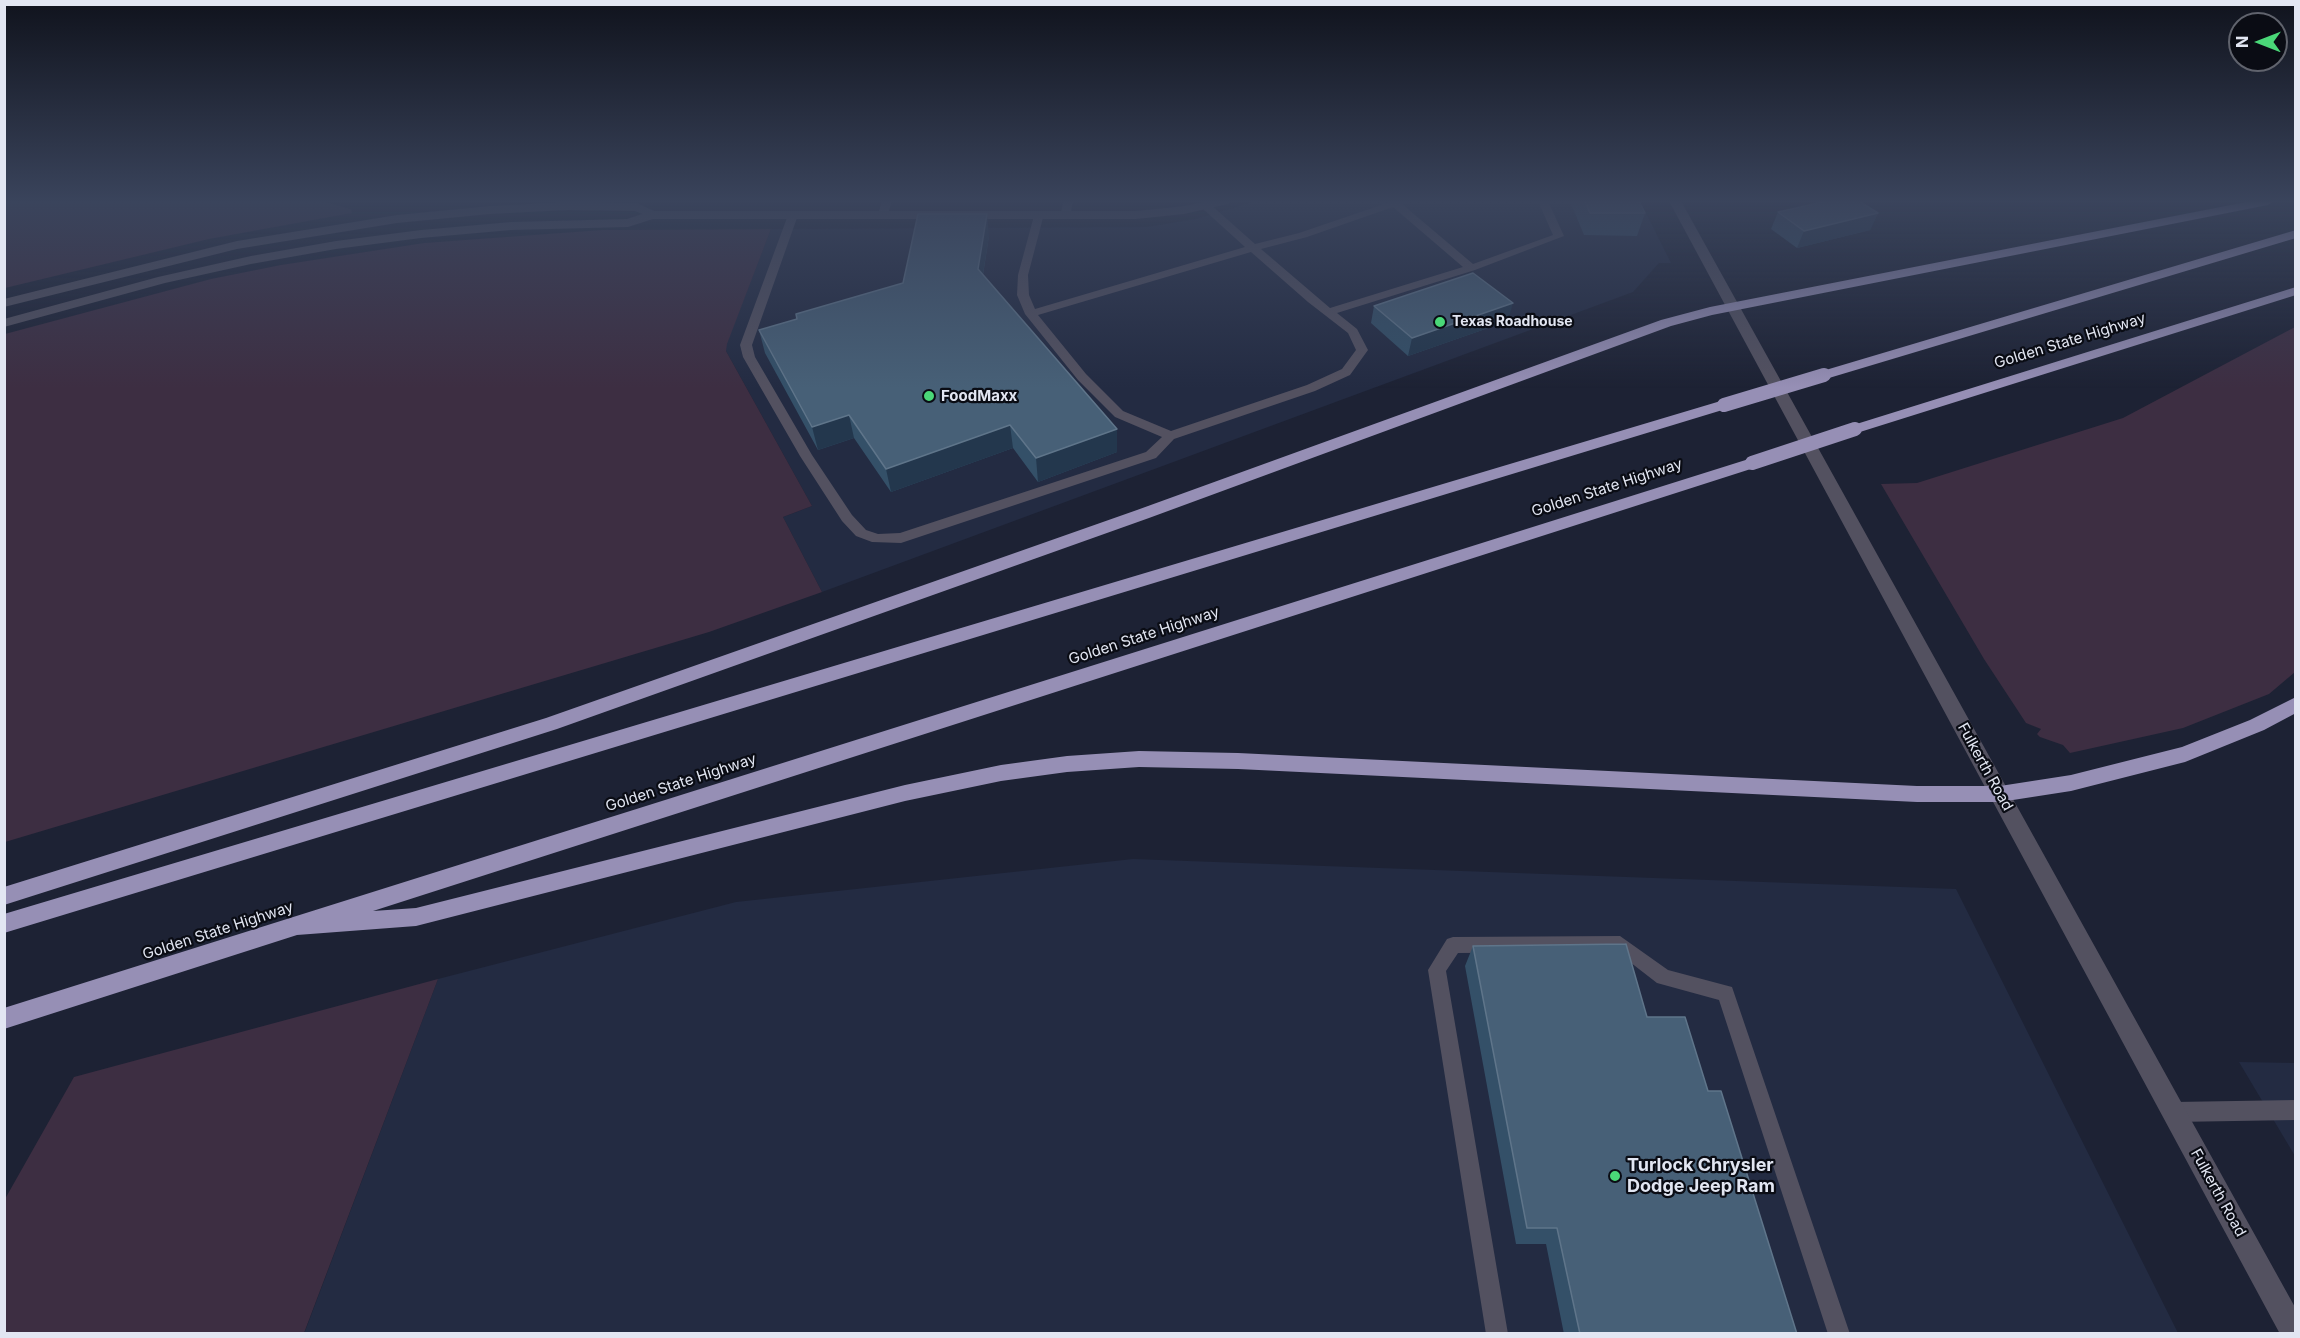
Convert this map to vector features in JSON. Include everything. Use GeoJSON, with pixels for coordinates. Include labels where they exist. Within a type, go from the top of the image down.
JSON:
{"type":"FeatureCollection","features":[{"type":"Feature","properties":{"kind":"highway"},"geometry":{"type":"LineString","coordinates":[[4,896],[550,724],[1143,514],[1666,323],[1734,307],[1953,263]]}},
{"type":"Feature","properties":{"kind":"highway"},"geometry":{"type":"LineString","coordinates":[[4,924],[2197,263]]}},
{"type":"Feature","properties":{"kind":"highway","name":"Golden State Highway"},"geometry":{"type":"LineString","coordinates":[[4,1019],[2295,291]]}},
{"type":"Feature","properties":{"kind":"highway"},"geometry":{"type":"LineString","coordinates":[[297,926],[416,917],[905,792],[1001,773],[1067,764],[1139,759],[1238,761],[1917,794],[2000,794],[2071,783],[2186,754],[2257,725],[2295,704]]}},
{"type":"Feature","properties":{"kind":"street"},"geometry":{"type":"LineString","coordinates":[[4,303],[163,263]]}},
{"type":"Feature","properties":{"kind":"street"},"geometry":{"type":"LineString","coordinates":[[4,323],[208,270],[242,263]]}},
{"type":"Feature","properties":{"kind":"street","name":"Fulkerth Road"},"geometry":{"type":"LineString","coordinates":[[1710,263],[2295,1334]]}},
{"type":"Feature","properties":{"kind":"lane"},"geometry":{"type":"LineString","coordinates":[[775,263],[746,345],[749,357],[806,456],[847,518],[861,533],[877,539],[901,538],[1150,455],[1170,436],[1311,388],[1346,372],[1362,350],[1353,331],[1271,263]]}},
{"type":"Feature","properties":{"kind":"lane"},"geometry":{"type":"LineString","coordinates":[[1026,263],[1023,275],[1023,295],[1031,314],[1082,377],[1119,414],[1170,436]]}},
{"type":"Feature","properties":{"kind":"lane"},"geometry":{"type":"LineString","coordinates":[[1031,314],[1200,263]]}},
{"type":"Feature","properties":{"kind":"lane"},"geometry":{"type":"LineString","coordinates":[[1466,263],[1471,268]]}},
{"type":"Feature","properties":{"kind":"lane"},"geometry":{"type":"LineString","coordinates":[[1330,312],[1484,263]]}},
{"type":"Feature","properties":{"kind":"lane"},"geometry":{"type":"LineString","coordinates":[[1497,1334],[1437,970],[1453,945],[1620,944],[1663,977],[1726,993],[1839,1334]]}},
{"type":"Feature","properties":{"kind":"lane"},"geometry":{"type":"LineString","coordinates":[[2174,1112],[2295,1110]]}},
{"type":"Feature","properties":{"kind":"shaded area"},"geometry":{"type":"Polygon","coordinates":[[[5,263],[107,263],[5,288],[5,263]]]}},
{"type":"Feature","properties":{"kind":"shaded area"},"geometry":{"type":"Polygon","coordinates":[[[758,263],[1659,263],[1633,292],[822,592],[783,517],[812,506],[726,351],[726,344],[758,263]]]}},
{"type":"Feature","properties":{"kind":"shaded area"},"geometry":{"type":"Polygon","coordinates":[[[758,263],[726,351],[812,506],[783,517],[822,592],[709,632],[5,842],[5,334],[211,279],[281,265],[758,263]]]}},
{"type":"Feature","properties":{"kind":"shaded area"},"geometry":{"type":"Polygon","coordinates":[[[2295,327],[2295,672],[2269,694],[2183,728],[2070,753],[2063,745],[2040,737],[2037,734],[2041,729],[2026,723],[1984,659],[1881,484],[1917,483],[2123,418],[2295,327]]]}},
{"type":"Feature","properties":{"kind":"shaded area"},"geometry":{"type":"Polygon","coordinates":[[[1133,859],[1956,889],[2178,1333],[304,1334],[438,979],[736,902],[1133,859]]]}},
{"type":"Feature","properties":{"kind":"shaded area"},"geometry":{"type":"Polygon","coordinates":[[[438,979],[304,1333],[5,1333],[5,1199],[74,1077],[438,979]]]}},
{"type":"Feature","properties":{"kind":"shaded area"},"geometry":{"type":"Polygon","coordinates":[[[2239,1062],[2295,1063],[2295,1156],[2239,1062]]]}},
{"type":"Feature","properties":{"kind":"building","name":"FoodMaxx"},"geometry":{"type":"Polygon","coordinates":[[[907,263],[979,263],[978,269],[1117,429],[1036,458],[1010,425],[886,469],[849,415],[812,427],[759,330],[797,319],[796,314],[903,283],[907,263]]]}},
{"type":"Feature","properties":{"kind":"building"},"geometry":{"type":"Polygon","coordinates":[[[1473,273],[1513,303],[1412,338],[1374,306],[1473,273]]]}},
{"type":"Feature","properties":{"kind":"building","name":"Turlock Chrysler Dodge Jeep Ram"},"geometry":{"type":"Polygon","coordinates":[[[1626,944],[1647,1017],[1685,1017],[1708,1091],[1721,1091],[1797,1334],[1580,1334],[1557,1228],[1527,1228],[1473,946],[1626,944]]]}},
{"type":"Feature","properties":{"kind":"place","name":"Texas Roadhouse"},"geometry":{"type":"Point","coordinates":[1440,322]}},
{"type":"Feature","properties":{"kind":"place","name":"FoodMaxx"},"geometry":{"type":"Point","coordinates":[929,396]}},
{"type":"Feature","properties":{"kind":"place","name":"Turlock Chrysler Dodge Jeep Ram"},"geometry":{"type":"Point","coordinates":[1615,1176]}}]}
